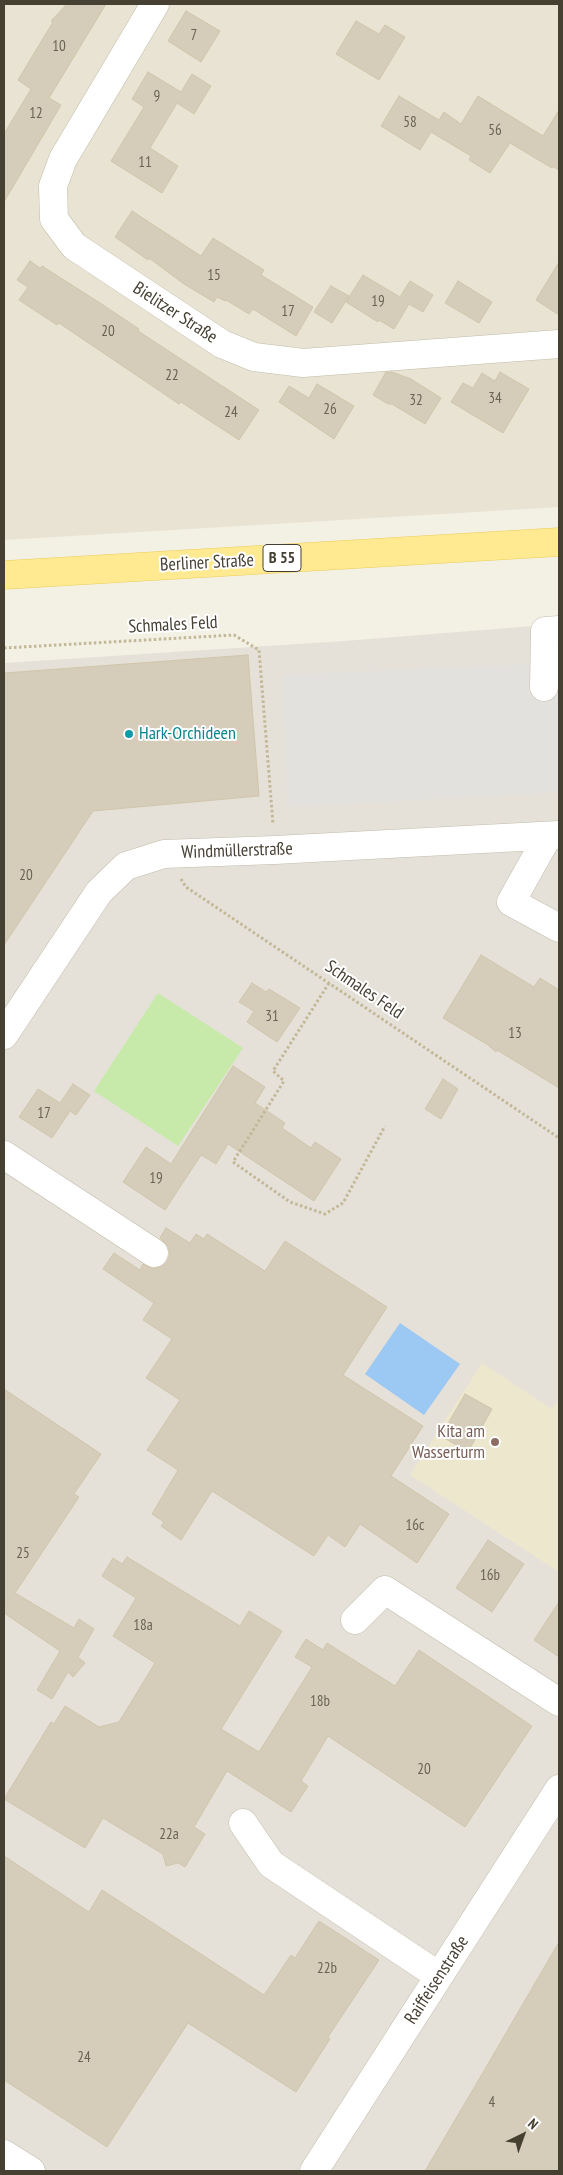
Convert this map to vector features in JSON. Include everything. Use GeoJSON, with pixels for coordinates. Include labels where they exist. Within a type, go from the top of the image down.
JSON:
{"type":"FeatureCollection","features":[{"type":"Feature","properties":{"kind":"main road","name":"Berliner Straße"},"geometry":{"type":"LineString","coordinates":[[4,575],[559,542]]}},
{"type":"Feature","properties":{"kind":"street","name":"Bielitzer Straße"},"geometry":{"type":"LineString","coordinates":[[155,4],[64,159],[53,186],[54,219],[74,246],[222,344],[254,358],[303,363],[559,344]]}},
{"type":"Feature","properties":{"kind":"street"},"geometry":{"type":"LineString","coordinates":[[544,687],[545,631],[559,630]]}},
{"type":"Feature","properties":{"kind":"street"},"geometry":{"type":"LineString","coordinates":[[554,835],[511,902],[559,928]]}},
{"type":"Feature","properties":{"kind":"street","name":"Windmüllerstraße"},"geometry":{"type":"LineString","coordinates":[[4,1034],[99,892],[126,866],[164,854],[554,835]]}},
{"type":"Feature","properties":{"kind":"street"},"geometry":{"type":"LineString","coordinates":[[4,1155],[154,1253]]}},
{"type":"Feature","properties":{"kind":"street"},"geometry":{"type":"LineString","coordinates":[[354,1620],[385,1590],[559,1702]]}},
{"type":"Feature","properties":{"kind":"street","name":"Raiffeisenstraße"},"geometry":{"type":"LineString","coordinates":[[314,2171],[559,1789]]}},
{"type":"Feature","properties":{"kind":"street"},"geometry":{"type":"LineString","coordinates":[[243,1823],[271,1864],[440,1976]]}},
{"type":"Feature","properties":{"kind":"street"},"geometry":{"type":"LineString","coordinates":[[4,2154],[31,2171]]}},
{"type":"Feature","properties":{"kind":"path","name":"Schmales Feld"},"geometry":{"type":"LineString","coordinates":[[4,648],[234,635],[259,650],[275,850]]}},
{"type":"Feature","properties":{"kind":"path","name":"Schmales Feld"},"geometry":{"type":"LineString","coordinates":[[164,854],[186,887],[559,1138]]}},
{"type":"Feature","properties":{"kind":"path"},"geometry":{"type":"LineString","coordinates":[[329,983],[273,1071],[284,1081],[232,1162],[290,1202],[325,1214],[343,1203],[385,1126]]}},
{"type":"Feature","properties":{"kind":"shaded area"},"geometry":{"type":"Polygon","coordinates":[[[4,4],[559,4],[559,507],[4,540],[4,4]]]}},
{"type":"Feature","properties":{"kind":"shaded area"},"geometry":{"type":"Polygon","coordinates":[[[559,624],[559,2171],[4,2171],[4,663],[344,641],[559,624]]]}},
{"type":"Feature","properties":{"kind":"shaded area"},"geometry":{"type":"Polygon","coordinates":[[[559,663],[559,792],[288,807],[283,675],[559,663]]]}},
{"type":"Feature","properties":{"kind":"shaded area","name":"Kita am Wasserturm"},"geometry":{"type":"Polygon","coordinates":[[[482,1363],[552,1409],[559,1398],[559,1572],[410,1475],[482,1363]]]}},
{"type":"Feature","properties":{"kind":"green space"},"geometry":{"type":"Polygon","coordinates":[[[158,993],[243,1048],[178,1146],[94,1091],[158,993]]]}},
{"type":"Feature","properties":{"kind":"water"},"geometry":{"type":"Polygon","coordinates":[[[400,1323],[460,1364],[424,1415],[365,1374],[400,1323]]]}},
{"type":"Feature","properties":{"kind":"building"},"geometry":{"type":"Polygon","coordinates":[[[67,4],[106,4],[49,98],[61,105],[4,202],[4,134],[31,89],[18,80],[53,22],[51,21],[67,4]]]}},
{"type":"Feature","properties":{"kind":"building"},"geometry":{"type":"Polygon","coordinates":[[[186,11],[220,31],[201,62],[168,41],[186,11]]]}},
{"type":"Feature","properties":{"kind":"building"},"geometry":{"type":"Polygon","coordinates":[[[356,21],[379,34],[385,25],[405,37],[379,80],[336,54],[356,21]]]}},
{"type":"Feature","properties":{"kind":"building"},"geometry":{"type":"Polygon","coordinates":[[[148,72],[181,92],[192,74],[211,86],[194,114],[177,103],[150,148],[178,166],[162,193],[111,161],[144,107],[132,99],[148,72]]]}},
{"type":"Feature","properties":{"kind":"building"},"geometry":{"type":"Polygon","coordinates":[[[399,96],[439,120],[444,112],[461,124],[478,96],[543,136],[559,110],[559,170],[552,166],[552,168],[510,143],[490,173],[469,160],[471,156],[431,132],[420,150],[381,126],[399,96]]]}},
{"type":"Feature","properties":{"kind":"building"},"geometry":{"type":"Polygon","coordinates":[[[132,211],[201,256],[213,238],[264,270],[261,275],[313,307],[296,336],[253,309],[249,314],[226,300],[217,297],[214,302],[115,237],[132,211]]]}},
{"type":"Feature","properties":{"kind":"building"},"geometry":{"type":"Polygon","coordinates":[[[30,261],[40,268],[42,266],[100,303],[139,329],[138,331],[259,410],[239,440],[181,402],[179,404],[59,323],[57,325],[19,300],[28,287],[17,280],[30,261]]]}},
{"type":"Feature","properties":{"kind":"building"},"geometry":{"type":"Polygon","coordinates":[[[559,262],[559,315],[536,300],[559,262]]]}},
{"type":"Feature","properties":{"kind":"building"},"geometry":{"type":"Polygon","coordinates":[[[363,275],[400,297],[410,281],[433,295],[423,312],[409,304],[394,329],[379,320],[378,322],[346,302],[363,275]]]}},
{"type":"Feature","properties":{"kind":"building"},"geometry":{"type":"Polygon","coordinates":[[[458,281],[492,302],[479,323],[445,303],[458,281]]]}},
{"type":"Feature","properties":{"kind":"building"},"geometry":{"type":"Polygon","coordinates":[[[331,286],[349,296],[332,323],[314,312],[331,286]]]}},
{"type":"Feature","properties":{"kind":"building"},"geometry":{"type":"Polygon","coordinates":[[[386,372],[392,372],[411,379],[441,398],[425,424],[373,395],[386,372]]]}},
{"type":"Feature","properties":{"kind":"building"},"geometry":{"type":"Polygon","coordinates":[[[500,372],[529,389],[503,433],[451,402],[463,383],[473,388],[482,373],[495,381],[500,372]]]}},
{"type":"Feature","properties":{"kind":"building"},"geometry":{"type":"Polygon","coordinates":[[[317,384],[354,406],[334,439],[279,402],[289,386],[309,398],[317,384]]]}},
{"type":"Feature","properties":{"kind":"building","name":"Hark-Orchideen"},"geometry":{"type":"Polygon","coordinates":[[[248,655],[259,796],[93,811],[4,945],[4,673],[248,655]]]}},
{"type":"Feature","properties":{"kind":"building"},"geometry":{"type":"Polygon","coordinates":[[[481,955],[534,987],[540,978],[559,990],[559,1088],[497,1050],[496,1052],[488,1045],[443,1018],[481,955]]]}},
{"type":"Feature","properties":{"kind":"building"},"geometry":{"type":"Polygon","coordinates":[[[252,983],[266,992],[269,989],[300,1008],[277,1042],[247,1022],[254,1011],[239,1002],[252,983]]]}},
{"type":"Feature","properties":{"kind":"building"},"geometry":{"type":"Polygon","coordinates":[[[233,1066],[265,1087],[255,1103],[285,1123],[282,1128],[311,1148],[315,1142],[341,1159],[314,1201],[228,1144],[216,1164],[201,1155],[165,1210],[123,1182],[146,1147],[171,1164],[233,1066]]]}},
{"type":"Feature","properties":{"kind":"building"},"geometry":{"type":"Polygon","coordinates":[[[443,1079],[458,1089],[441,1119],[425,1109],[443,1079]]]}},
{"type":"Feature","properties":{"kind":"building"},"geometry":{"type":"Polygon","coordinates":[[[73,1084],[90,1095],[76,1115],[70,1111],[52,1138],[19,1117],[38,1089],[60,1103],[73,1084]]]}},
{"type":"Feature","properties":{"kind":"building"},"geometry":{"type":"Polygon","coordinates":[[[166,1228],[190,1243],[196,1234],[204,1239],[207,1234],[265,1271],[285,1241],[387,1307],[343,1375],[423,1426],[391,1476],[449,1514],[417,1563],[360,1524],[345,1547],[328,1535],[314,1556],[212,1491],[181,1540],[161,1526],[164,1522],[152,1514],[178,1470],[147,1450],[180,1400],[146,1378],[172,1339],[143,1320],[154,1303],[103,1269],[114,1253],[140,1270],[143,1264],[153,1269],[161,1267],[167,1262],[170,1254],[168,1246],[160,1238],[166,1228]]]}},
{"type":"Feature","properties":{"kind":"building"},"geometry":{"type":"Polygon","coordinates":[[[4,1389],[101,1454],[74,1494],[79,1497],[15,1593],[74,1628],[79,1619],[94,1629],[78,1657],[85,1663],[73,1677],[68,1672],[52,1699],[37,1690],[60,1651],[4,1613],[4,1389]]]}},
{"type":"Feature","properties":{"kind":"building"},"geometry":{"type":"Polygon","coordinates":[[[465,1394],[492,1409],[468,1452],[441,1436],[465,1394]]]}},
{"type":"Feature","properties":{"kind":"building"},"geometry":{"type":"Polygon","coordinates":[[[488,1540],[524,1564],[492,1612],[456,1588],[488,1540]]]}},
{"type":"Feature","properties":{"kind":"building"},"geometry":{"type":"Polygon","coordinates":[[[127,1557],[240,1626],[249,1611],[282,1631],[221,1729],[259,1752],[312,1667],[295,1657],[306,1639],[323,1650],[327,1643],[395,1686],[419,1650],[532,1726],[465,1827],[328,1736],[301,1781],[308,1786],[291,1812],[227,1771],[194,1827],[205,1834],[185,1867],[178,1863],[166,1866],[163,1854],[103,1818],[85,1848],[4,1799],[51,1722],[54,1724],[65,1706],[99,1727],[119,1722],[155,1663],[113,1636],[136,1598],[102,1576],[113,1558],[122,1564],[127,1557]]]}},
{"type":"Feature","properties":{"kind":"building"},"geometry":{"type":"Polygon","coordinates":[[[559,1602],[559,1657],[534,1640],[559,1602]]]}},
{"type":"Feature","properties":{"kind":"building"},"geometry":{"type":"Polygon","coordinates":[[[4,1856],[89,1912],[102,1890],[264,1995],[291,1955],[295,1958],[319,1921],[379,1960],[328,2037],[330,2039],[296,2092],[188,2023],[107,2147],[4,2080],[4,1856]]]}},
{"type":"Feature","properties":{"kind":"building"},"geometry":{"type":"Polygon","coordinates":[[[559,1942],[559,2171],[425,2171],[488,2064],[559,1942]]]}},
{"type":"Feature","properties":{"kind":"place","name":"Hark-Orchideen"},"geometry":{"type":"Point","coordinates":[129,734]}},
{"type":"Feature","properties":{"kind":"place","name":"Kita am Wasserturm"},"geometry":{"type":"Point","coordinates":[495,1442]}}]}
